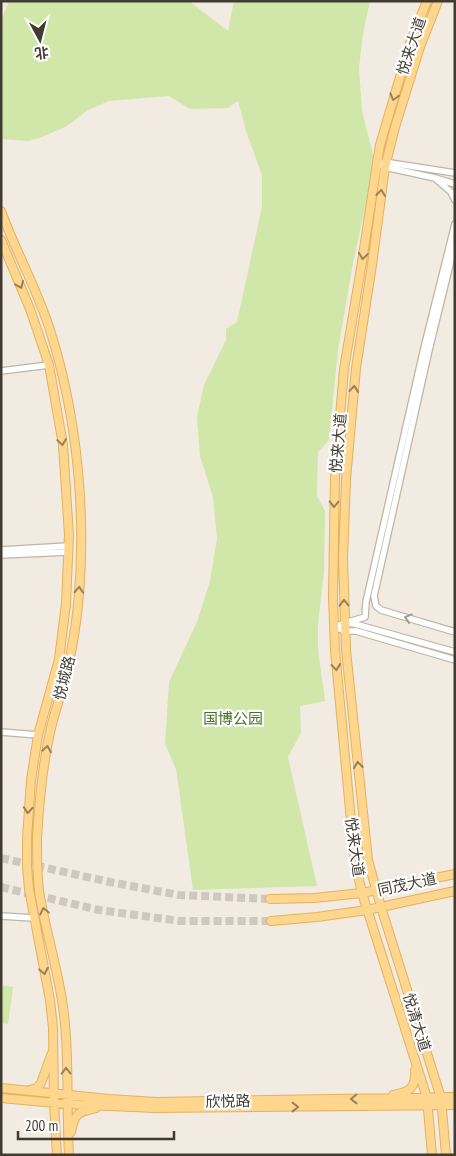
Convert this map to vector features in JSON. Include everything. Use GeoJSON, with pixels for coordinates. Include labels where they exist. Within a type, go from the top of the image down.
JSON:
{"type":"FeatureCollection","features":[{"type":"Feature","properties":{"kind":"main road","name":"悦来大道"},"geometry":{"type":"LineString","coordinates":[[362,893],[355,862],[343,746],[334,627],[335,476],[344,369],[380,145],[410,43],[427,1]]}},
{"type":"Feature","properties":{"kind":"main road","name":"悦来大道"},"geometry":{"type":"LineString","coordinates":[[376,891],[368,860],[346,650],[343,560],[346,479],[356,368],[385,165],[420,47],[438,1]]}},
{"type":"Feature","properties":{"kind":"main road","name":"悦城路"},"geometry":{"type":"LineString","coordinates":[[1,211],[49,326],[60,364],[76,446],[82,536],[78,605],[70,662],[49,737],[41,786],[37,839],[39,890],[66,1027],[69,1155]]}},
{"type":"Feature","properties":{"kind":"main road","name":"悦城路"},"geometry":{"type":"LineString","coordinates":[[1,240],[30,309],[49,365],[63,445],[69,535],[66,604],[59,659],[38,735],[31,780],[26,838],[28,874],[34,918],[50,1000],[54,1048],[54,1103],[57,1155]]}},
{"type":"Feature","properties":{"kind":"main road","name":"同茂大道"},"geometry":{"type":"LineString","coordinates":[[270,899],[314,898],[362,893],[455,874]]}},
{"type":"Feature","properties":{"kind":"main road","name":"悦清大道"},"geometry":{"type":"LineString","coordinates":[[376,891],[441,1102],[446,1155]]}},
{"type":"Feature","properties":{"kind":"main road","name":"同茂大道"},"geometry":{"type":"LineString","coordinates":[[271,921],[367,910],[455,891]]}},
{"type":"Feature","properties":{"kind":"main road","name":"悦清大道"},"geometry":{"type":"LineString","coordinates":[[362,893],[427,1102],[432,1155]]}},
{"type":"Feature","properties":{"kind":"main road"},"geometry":{"type":"LineString","coordinates":[[27,1091],[37,1088],[42,1083],[54,1048]]}},
{"type":"Feature","properties":{"kind":"main road"},"geometry":{"type":"LineString","coordinates":[[377,1098],[406,1092],[413,1086],[415,1071],[411,1048]]}},
{"type":"Feature","properties":{"kind":"main road","name":"欣悦路"},"geometry":{"type":"LineString","coordinates":[[1,1088],[156,1102],[377,1098],[427,1102]]}},
{"type":"Feature","properties":{"kind":"main road","name":"欣悦路"},"geometry":{"type":"LineString","coordinates":[[441,1102],[455,1097]]}},
{"type":"Feature","properties":{"kind":"main road","name":"欣悦路"},"geometry":{"type":"LineString","coordinates":[[1,1098],[67,1104],[155,1108],[427,1102],[455,1105]]}},
{"type":"Feature","properties":{"kind":"main road"},"geometry":{"type":"LineString","coordinates":[[68,1143],[74,1118],[77,1114],[84,1110],[111,1106]]}},
{"type":"Feature","properties":{"kind":"street"},"geometry":{"type":"LineString","coordinates":[[377,163],[455,184]]}},
{"type":"Feature","properties":{"kind":"street"},"geometry":{"type":"LineString","coordinates":[[385,165],[455,173]]}},
{"type":"Feature","properties":{"kind":"street"},"geometry":{"type":"LineString","coordinates":[[435,178],[451,192],[455,200]]}},
{"type":"Feature","properties":{"kind":"street"},"geometry":{"type":"LineString","coordinates":[[345,627],[364,617],[424,348],[455,224]]}},
{"type":"Feature","properties":{"kind":"street"},"geometry":{"type":"LineString","coordinates":[[455,244],[429,350],[374,596],[376,606],[381,610],[455,632]]}},
{"type":"Feature","properties":{"kind":"street"},"geometry":{"type":"LineString","coordinates":[[1,371],[49,365]]}},
{"type":"Feature","properties":{"kind":"street"},"geometry":{"type":"LineString","coordinates":[[1,550],[68,549]]}},
{"type":"Feature","properties":{"kind":"street"},"geometry":{"type":"LineString","coordinates":[[1,555],[68,549]]}},
{"type":"Feature","properties":{"kind":"street"},"geometry":{"type":"LineString","coordinates":[[334,627],[345,627],[355,624],[455,652]]}},
{"type":"Feature","properties":{"kind":"street"},"geometry":{"type":"LineString","coordinates":[[345,627],[455,660]]}},
{"type":"Feature","properties":{"kind":"street"},"geometry":{"type":"LineString","coordinates":[[1,732],[38,735]]}},
{"type":"Feature","properties":{"kind":"street"},"geometry":{"type":"LineString","coordinates":[[1,916],[34,918]]}},
{"type":"Feature","properties":{"kind":"green space","name":"国博公园"},"geometry":{"type":"Polygon","coordinates":[[[9,1],[189,1],[228,31],[234,1],[370,1],[363,33],[359,68],[362,111],[375,162],[353,263],[338,350],[329,440],[318,452],[317,496],[325,511],[324,571],[318,624],[318,650],[325,701],[300,706],[301,733],[288,757],[317,886],[193,890],[176,769],[165,744],[169,682],[197,622],[210,581],[217,539],[213,497],[200,456],[197,417],[204,385],[226,340],[226,329],[237,322],[262,207],[262,175],[247,134],[238,101],[227,108],[190,109],[169,96],[109,101],[88,110],[67,126],[42,137],[28,141],[1,139],[1,20],[9,1]]]}},
{"type":"Feature","properties":{"kind":"green space"},"geometry":{"type":"Polygon","coordinates":[[[1,985],[13,987],[8,1024],[1,1023],[1,985]]]}},
{"type":"Feature","properties":{"kind":"tunnel"},"geometry":{"type":"LineString","coordinates":[[1,858],[179,895],[270,899]]}},
{"type":"Feature","properties":{"kind":"tunnel"},"geometry":{"type":"LineString","coordinates":[[1,887],[99,910],[180,921],[271,921]]}}]}
